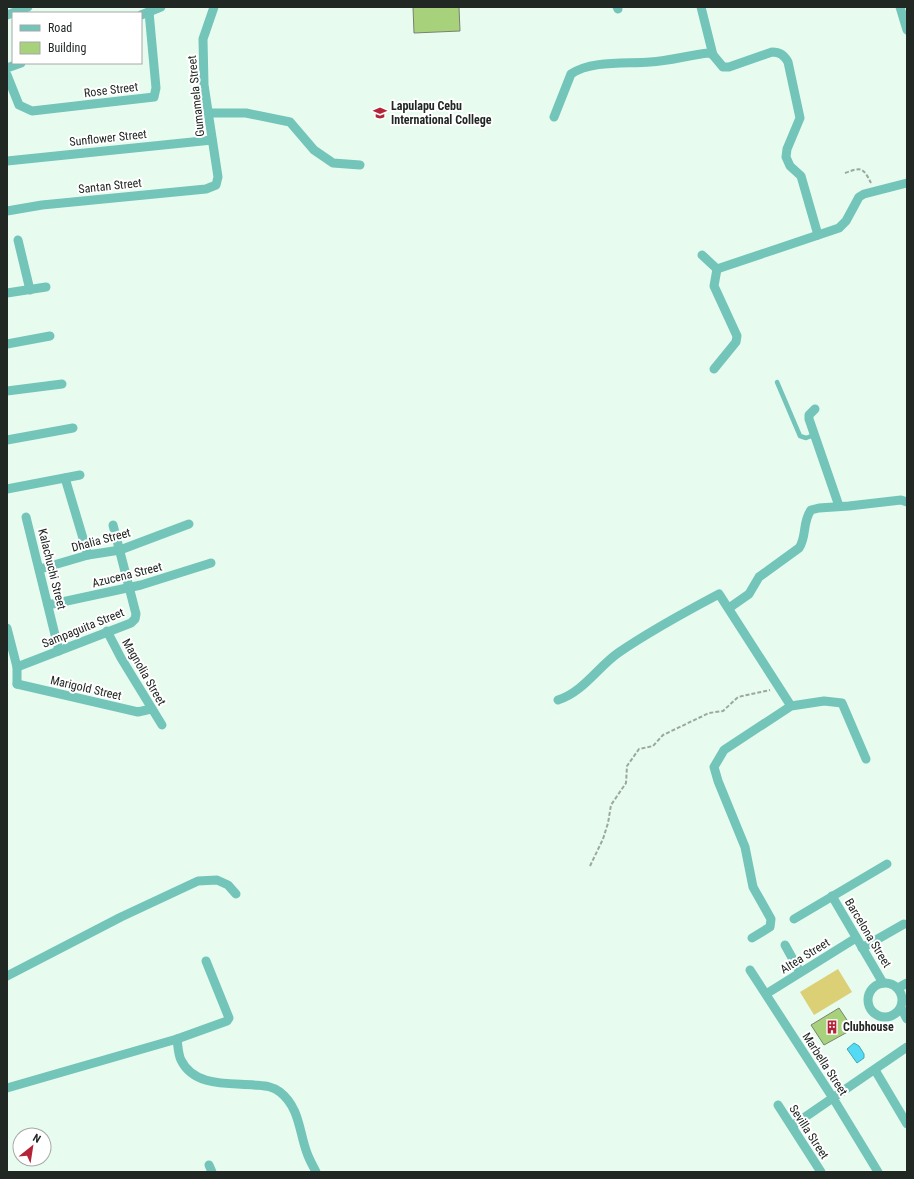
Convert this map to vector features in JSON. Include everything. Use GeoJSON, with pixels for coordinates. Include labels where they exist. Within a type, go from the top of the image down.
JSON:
{"type":"FeatureCollection","features":[{"type":"Feature","properties":{"kind":"street"},"geometry":{"type":"LineString","coordinates":[[15,12],[28,7]]}},
{"type":"Feature","properties":{"kind":"street"},"geometry":{"type":"LineString","coordinates":[[145,13],[161,7]]}},
{"type":"Feature","properties":{"kind":"street","name":"Gumamela Street"},"geometry":{"type":"LineString","coordinates":[[214,7],[203,38],[204,85],[218,177],[216,185]]}},
{"type":"Feature","properties":{"kind":"street"},"geometry":{"type":"LineString","coordinates":[[701,7],[713,55],[723,67],[729,67],[772,52],[778,52],[784,56],[788,62],[800,118],[787,149],[786,158],[790,166],[801,176],[818,235]]}},
{"type":"Feature","properties":{"kind":"street"},"geometry":{"type":"LineString","coordinates":[[900,7],[907,30]]}},
{"type":"Feature","properties":{"kind":"street","name":"Rose Street"},"geometry":{"type":"LineString","coordinates":[[7,75],[19,105],[32,111],[154,97],[156,88],[145,13]]}},
{"type":"Feature","properties":{"kind":"street"},"geometry":{"type":"LineString","coordinates":[[554,117],[568,80],[577,70],[619,62],[651,62],[705,54],[713,55]]}},
{"type":"Feature","properties":{"kind":"street"},"geometry":{"type":"LineString","coordinates":[[7,68],[18,64]]}},
{"type":"Feature","properties":{"kind":"street"},"geometry":{"type":"LineString","coordinates":[[209,113],[246,113],[290,122],[314,150],[333,163],[360,165]]}},
{"type":"Feature","properties":{"kind":"street","name":"Sunflower Street"},"geometry":{"type":"LineString","coordinates":[[7,161],[212,140]]}},
{"type":"Feature","properties":{"kind":"street"},"geometry":{"type":"LineString","coordinates":[[717,269],[818,235],[842,225],[859,197],[875,191],[907,183]]}},
{"type":"Feature","properties":{"kind":"street","name":"Santan Street"},"geometry":{"type":"LineString","coordinates":[[7,211],[42,205],[206,189],[216,185]]}},
{"type":"Feature","properties":{"kind":"street"},"geometry":{"type":"LineString","coordinates":[[18,240],[30,290]]}},
{"type":"Feature","properties":{"kind":"street"},"geometry":{"type":"LineString","coordinates":[[702,255],[717,269]]}},
{"type":"Feature","properties":{"kind":"street"},"geometry":{"type":"LineString","coordinates":[[714,369],[736,342],[737,336],[714,286],[717,269]]}},
{"type":"Feature","properties":{"kind":"street"},"geometry":{"type":"LineString","coordinates":[[7,293],[46,287]]}},
{"type":"Feature","properties":{"kind":"street"},"geometry":{"type":"LineString","coordinates":[[7,344],[50,336]]}},
{"type":"Feature","properties":{"kind":"street"},"geometry":{"type":"LineString","coordinates":[[7,391],[62,384]]}},
{"type":"Feature","properties":{"kind":"street"},"geometry":{"type":"LineString","coordinates":[[815,409],[809,415],[809,419],[839,506]]}},
{"type":"Feature","properties":{"kind":"street"},"geometry":{"type":"LineString","coordinates":[[7,440],[73,428]]}},
{"type":"Feature","properties":{"kind":"street"},"geometry":{"type":"LineString","coordinates":[[7,489],[80,475]]}},
{"type":"Feature","properties":{"kind":"street"},"geometry":{"type":"LineString","coordinates":[[64,478],[88,556]]}},
{"type":"Feature","properties":{"kind":"street"},"geometry":{"type":"LineString","coordinates":[[729,608],[749,594],[759,577],[799,548],[803,541],[804,522],[811,510],[901,500],[907,502]]}},
{"type":"Feature","properties":{"kind":"street","name":"Kalachuchi Street"},"geometry":{"type":"LineString","coordinates":[[26,517],[59,651]]}},
{"type":"Feature","properties":{"kind":"street","name":"Dhalia Street"},"geometry":{"type":"LineString","coordinates":[[40,569],[88,556],[120,550],[189,524]]}},
{"type":"Feature","properties":{"kind":"street","name":"Sampaguita Street"},"geometry":{"type":"LineString","coordinates":[[17,667],[131,623],[135,619],[136,614],[130,588],[113,525]]}},
{"type":"Feature","properties":{"kind":"street","name":"Azucena Street"},"geometry":{"type":"LineString","coordinates":[[48,606],[130,588],[211,562]]}},
{"type":"Feature","properties":{"kind":"street"},"geometry":{"type":"LineString","coordinates":[[558,700],[579,689],[618,653],[719,594],[791,706]]}},
{"type":"Feature","properties":{"kind":"street"},"geometry":{"type":"LineString","coordinates":[[7,631],[17,667],[17,684],[7,687]]}},
{"type":"Feature","properties":{"kind":"street","name":"Magnolia Street"},"geometry":{"type":"LineString","coordinates":[[107,631],[151,709],[162,725]]}},
{"type":"Feature","properties":{"kind":"street","name":"Marigold Street"},"geometry":{"type":"LineString","coordinates":[[17,684],[138,712],[151,709]]}},
{"type":"Feature","properties":{"kind":"street"},"geometry":{"type":"LineString","coordinates":[[752,938],[770,927],[771,920],[753,887],[745,847],[718,781],[714,767],[724,750],[791,706],[824,701],[842,703],[866,759]]}},
{"type":"Feature","properties":{"kind":"street"},"geometry":{"type":"LineString","coordinates":[[794,920],[887,864]]}},
{"type":"Feature","properties":{"kind":"street"},"geometry":{"type":"LineString","coordinates":[[7,976],[107,924],[198,881],[217,880],[228,885],[236,894]]}},
{"type":"Feature","properties":{"kind":"street","name":"Barcelona Street"},"geometry":{"type":"LineString","coordinates":[[832,896],[883,983]]}},
{"type":"Feature","properties":{"kind":"street"},"geometry":{"type":"LineString","coordinates":[[862,948],[904,924]]}},
{"type":"Feature","properties":{"kind":"street","name":"Altea Street"},"geometry":{"type":"LineString","coordinates":[[766,994],[856,938]]}},
{"type":"Feature","properties":{"kind":"street"},"geometry":{"type":"LineString","coordinates":[[785,945],[800,972]]}},
{"type":"Feature","properties":{"kind":"street"},"geometry":{"type":"LineString","coordinates":[[7,1088],[178,1038],[227,1022],[229,1018],[206,961]]}},
{"type":"Feature","properties":{"kind":"street","name":"Marbella Street"},"geometry":{"type":"LineString","coordinates":[[750,970],[833,1098],[878,1172]]}},
{"type":"Feature","properties":{"kind":"street"},"geometry":{"type":"LineString","coordinates":[[901,1008],[894,1015],[884,1017],[875,1013],[869,1005],[868,995],[874,987],[883,983],[891,984],[898,988],[902,998],[901,1008],[907,1019]]}},
{"type":"Feature","properties":{"kind":"street"},"geometry":{"type":"LineString","coordinates":[[898,988],[907,983]]}},
{"type":"Feature","properties":{"kind":"street"},"geometry":{"type":"LineString","coordinates":[[178,1038],[180,1058],[188,1071],[209,1082],[229,1085],[267,1086],[282,1094],[290,1103],[300,1125],[306,1152],[316,1172]]}},
{"type":"Feature","properties":{"kind":"street"},"geometry":{"type":"LineString","coordinates":[[792,1126],[907,1047]]}},
{"type":"Feature","properties":{"kind":"street"},"geometry":{"type":"LineString","coordinates":[[875,1070],[907,1124]]}},
{"type":"Feature","properties":{"kind":"street","name":"Sevilla Street"},"geometry":{"type":"LineString","coordinates":[[778,1106],[821,1172]]}},
{"type":"Feature","properties":{"kind":"lane"},"geometry":{"type":"LineString","coordinates":[[777,382],[800,436],[806,438],[814,435]]}},
{"type":"Feature","properties":{"kind":"path"},"geometry":{"type":"LineString","coordinates":[[845,173],[856,168],[865,171],[875,191]]}},
{"type":"Feature","properties":{"kind":"path"},"geometry":{"type":"LineString","coordinates":[[590,866],[603,839],[608,823],[611,805],[626,783],[627,766],[639,749],[653,746],[663,735],[709,713],[723,711],[738,696],[779,688]]}},
{"type":"Feature","properties":{"kind":"shaded area"},"geometry":{"type":"Polygon","coordinates":[[[838,969],[852,992],[814,1015],[800,992],[838,969]]]}},
{"type":"Feature","properties":{"kind":"water"},"geometry":{"type":"Polygon","coordinates":[[[854,1043],[859,1046],[864,1054],[864,1058],[857,1063],[847,1049],[854,1043]]]}},
{"type":"Feature","properties":{"kind":"building"},"geometry":{"type":"Polygon","coordinates":[[[413,7],[459,7],[460,31],[414,33],[413,7]]]}},
{"type":"Feature","properties":{"kind":"building","name":"Clubhouse"},"geometry":{"type":"Polygon","coordinates":[[[839,1008],[853,1029],[824,1045],[811,1025],[839,1008]]]}},
{"type":"Feature","properties":{"kind":"place","name":"Lapulapu Cebu International College"},"geometry":{"type":"Point","coordinates":[380,113]}},
{"type":"Feature","properties":{"kind":"place","name":"Clubhouse"},"geometry":{"type":"Point","coordinates":[832,1027]}}]}
